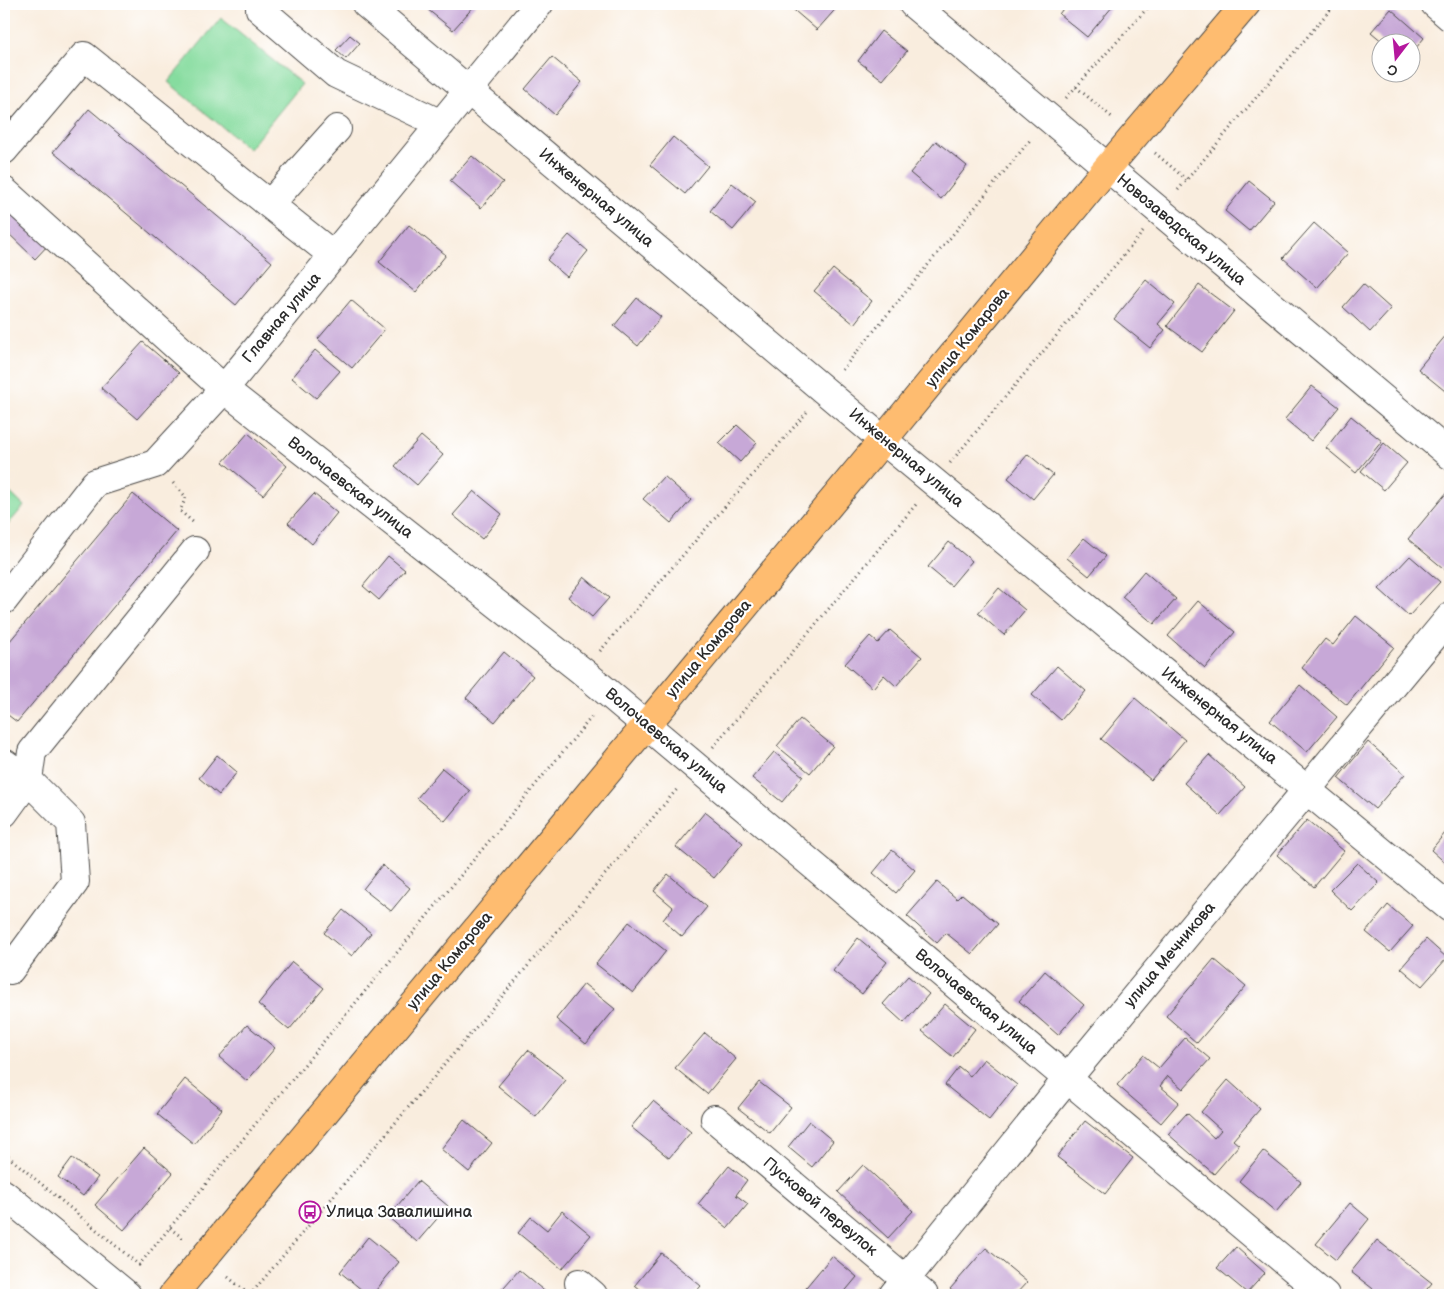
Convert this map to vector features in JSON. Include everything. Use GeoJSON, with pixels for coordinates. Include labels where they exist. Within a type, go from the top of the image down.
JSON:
{"type":"FeatureCollection","features":[{"type":"Feature","properties":{"kind":"main road","name":"улица Комарова"},"geometry":{"type":"LineString","coordinates":[[173,1295],[884,440],[1107,168],[1246,4]]}},
{"type":"Feature","properties":{"kind":"street","name":"Инженерная улица"},"geometry":{"type":"LineString","coordinates":[[366,4],[934,482],[1450,908]]}},
{"type":"Feature","properties":{"kind":"street","name":"Главная улица"},"geometry":{"type":"LineString","coordinates":[[4,600],[95,483],[155,464],[224,389],[539,4]]}},
{"type":"Feature","properties":{"kind":"street","name":"Новозаводская улица"},"geometry":{"type":"LineString","coordinates":[[913,4],[1450,455]]}},
{"type":"Feature","properties":{"kind":"street"},"geometry":{"type":"LineString","coordinates":[[1435,4],[1450,17]]}},
{"type":"Feature","properties":{"kind":"street"},"geometry":{"type":"LineString","coordinates":[[260,9],[336,74],[441,124]]}},
{"type":"Feature","properties":{"kind":"street"},"geometry":{"type":"LineString","coordinates":[[4,150],[84,56],[334,256]]}},
{"type":"Feature","properties":{"kind":"street"},"geometry":{"type":"LineString","coordinates":[[270,204],[337,130]]}},
{"type":"Feature","properties":{"kind":"street","name":"Волочаевская улица"},"geometry":{"type":"LineString","coordinates":[[4,191],[224,389],[610,694],[1325,1295]]}},
{"type":"Feature","properties":{"kind":"street"},"geometry":{"type":"LineString","coordinates":[[4,813],[28,780],[32,752],[195,551]]}},
{"type":"Feature","properties":{"kind":"street","name":"улица Мечникова"},"geometry":{"type":"LineString","coordinates":[[908,1290],[1067,1079],[1450,617]]}},
{"type":"Feature","properties":{"kind":"street"},"geometry":{"type":"LineString","coordinates":[[4,763],[28,780],[70,823],[75,882],[10,970],[4,966]]}},
{"type":"Feature","properties":{"kind":"street","name":"Пусковой переулок"},"geometry":{"type":"LineString","coordinates":[[715,1120],[908,1290]]}},
{"type":"Feature","properties":{"kind":"street"},"geometry":{"type":"LineString","coordinates":[[4,1194],[127,1295]]}},
{"type":"Feature","properties":{"kind":"path"},"geometry":{"type":"LineString","coordinates":[[582,671],[825,391],[1048,118],[1150,4]]}},
{"type":"Feature","properties":{"kind":"path"},"geometry":{"type":"LineString","coordinates":[[228,1277],[250,1295],[1335,4]]}},
{"type":"Feature","properties":{"kind":"path"},"geometry":{"type":"LineString","coordinates":[[155,464],[186,497],[180,511],[205,534],[195,551]]}},
{"type":"Feature","properties":{"kind":"path"},"geometry":{"type":"LineString","coordinates":[[4,1153],[139,1265],[610,694]]}},
{"type":"Feature","properties":{"kind":"path"},"geometry":{"type":"LineString","coordinates":[[170,1228],[187,1242]]}},
{"type":"Feature","properties":{"kind":"green space"},"geometry":{"type":"Polygon","coordinates":[[[221,18],[302,84],[249,149],[168,82],[221,18]]]}},
{"type":"Feature","properties":{"kind":"green space"},"geometry":{"type":"Polygon","coordinates":[[[4,487],[24,506],[4,529],[4,487]]]}},
{"type":"Feature","properties":{"kind":"building"},"geometry":{"type":"Polygon","coordinates":[[[432,4],[476,4],[453,30],[427,9],[432,4]]]}},
{"type":"Feature","properties":{"kind":"building"},"geometry":{"type":"Polygon","coordinates":[[[789,4],[840,4],[817,30],[789,4]]]}},
{"type":"Feature","properties":{"kind":"building"},"geometry":{"type":"Polygon","coordinates":[[[1067,4],[1111,4],[1113,6],[1087,37],[1059,14],[1067,4]]]}},
{"type":"Feature","properties":{"kind":"building"},"geometry":{"type":"Polygon","coordinates":[[[1391,9],[1417,32],[1372,33],[1391,9]]]}},
{"type":"Feature","properties":{"kind":"building"},"geometry":{"type":"Polygon","coordinates":[[[881,31],[907,51],[883,80],[858,61],[881,31]]]}},
{"type":"Feature","properties":{"kind":"building"},"geometry":{"type":"Polygon","coordinates":[[[350,35],[360,43],[346,59],[336,50],[350,35]]]}},
{"type":"Feature","properties":{"kind":"building"},"geometry":{"type":"Polygon","coordinates":[[[552,57],[582,82],[555,115],[525,89],[552,57]]]}},
{"type":"Feature","properties":{"kind":"building"},"geometry":{"type":"Polygon","coordinates":[[[89,109],[272,262],[236,305],[53,152],[89,109]]]}},
{"type":"Feature","properties":{"kind":"building"},"geometry":{"type":"Polygon","coordinates":[[[673,137],[708,166],[685,194],[650,165],[673,137]]]}},
{"type":"Feature","properties":{"kind":"building"},"geometry":{"type":"Polygon","coordinates":[[[936,141],[967,166],[941,199],[910,173],[936,141]]]}},
{"type":"Feature","properties":{"kind":"building"},"geometry":{"type":"Polygon","coordinates":[[[472,156],[503,182],[481,208],[450,181],[472,156]]]}},
{"type":"Feature","properties":{"kind":"building"},"geometry":{"type":"Polygon","coordinates":[[[1249,181],[1274,201],[1249,231],[1225,211],[1249,181]]]}},
{"type":"Feature","properties":{"kind":"building"},"geometry":{"type":"Polygon","coordinates":[[[732,183],[756,202],[733,230],[710,211],[732,183]]]}},
{"type":"Feature","properties":{"kind":"building"},"geometry":{"type":"Polygon","coordinates":[[[13,208],[50,243],[35,259],[4,229],[4,217],[13,208]]]}},
{"type":"Feature","properties":{"kind":"building"},"geometry":{"type":"Polygon","coordinates":[[[1314,223],[1348,253],[1317,288],[1283,258],[1314,223]]]}},
{"type":"Feature","properties":{"kind":"building"},"geometry":{"type":"Polygon","coordinates":[[[409,225],[446,255],[416,292],[379,262],[409,225]]]}},
{"type":"Feature","properties":{"kind":"building"},"geometry":{"type":"Polygon","coordinates":[[[569,235],[588,251],[567,277],[547,260],[569,235]]]}},
{"type":"Feature","properties":{"kind":"building"},"geometry":{"type":"Polygon","coordinates":[[[833,269],[872,301],[854,324],[814,291],[833,269]]]}},
{"type":"Feature","properties":{"kind":"building"},"geometry":{"type":"Polygon","coordinates":[[[1146,280],[1175,304],[1158,324],[1165,330],[1150,348],[1114,319],[1146,280]]]}},
{"type":"Feature","properties":{"kind":"building"},"geometry":{"type":"Polygon","coordinates":[[[1363,284],[1391,309],[1370,332],[1343,307],[1363,284]]]}},
{"type":"Feature","properties":{"kind":"building"},"geometry":{"type":"Polygon","coordinates":[[[1199,285],[1234,311],[1202,352],[1167,326],[1199,285]]]}},
{"type":"Feature","properties":{"kind":"building"},"geometry":{"type":"Polygon","coordinates":[[[637,298],[661,317],[638,346],[614,326],[637,298]]]}},
{"type":"Feature","properties":{"kind":"building"},"geometry":{"type":"Polygon","coordinates":[[[351,300],[385,329],[352,368],[318,339],[351,300]]]}},
{"type":"Feature","properties":{"kind":"building"},"geometry":{"type":"Polygon","coordinates":[[[1447,334],[1450,337],[1450,395],[1418,369],[1447,334]]]}},
{"type":"Feature","properties":{"kind":"building"},"geometry":{"type":"Polygon","coordinates":[[[143,342],[179,373],[137,419],[101,388],[143,342]]]}},
{"type":"Feature","properties":{"kind":"building"},"geometry":{"type":"Polygon","coordinates":[[[315,350],[340,371],[316,398],[292,378],[315,350]]]}},
{"type":"Feature","properties":{"kind":"building"},"geometry":{"type":"Polygon","coordinates":[[[1312,386],[1339,407],[1311,441],[1285,419],[1312,386]]]}},
{"type":"Feature","properties":{"kind":"building"},"geometry":{"type":"Polygon","coordinates":[[[1351,416],[1382,441],[1356,473],[1326,448],[1351,416]]]}},
{"type":"Feature","properties":{"kind":"building"},"geometry":{"type":"Polygon","coordinates":[[[737,425],[757,443],[740,462],[719,443],[737,425]]]}},
{"type":"Feature","properties":{"kind":"building"},"geometry":{"type":"Polygon","coordinates":[[[248,433],[287,466],[263,495],[223,462],[248,433]]]}},
{"type":"Feature","properties":{"kind":"building"},"geometry":{"type":"Polygon","coordinates":[[[421,436],[443,455],[417,485],[395,466],[421,436]]]}},
{"type":"Feature","properties":{"kind":"building"},"geometry":{"type":"Polygon","coordinates":[[[1384,443],[1407,463],[1384,490],[1361,471],[1384,443]]]}},
{"type":"Feature","properties":{"kind":"building"},"geometry":{"type":"Polygon","coordinates":[[[1028,454],[1053,475],[1033,499],[1008,478],[1028,454]]]}},
{"type":"Feature","properties":{"kind":"building"},"geometry":{"type":"Polygon","coordinates":[[[664,476],[691,500],[671,523],[643,499],[664,476]]]}},
{"type":"Feature","properties":{"kind":"building"},"geometry":{"type":"Polygon","coordinates":[[[474,491],[502,514],[482,539],[453,515],[474,491]]]}},
{"type":"Feature","properties":{"kind":"building"},"geometry":{"type":"Polygon","coordinates":[[[1448,491],[1450,492],[1449,573],[1408,539],[1448,491]]]}},
{"type":"Feature","properties":{"kind":"building"},"geometry":{"type":"Polygon","coordinates":[[[133,494],[177,531],[17,722],[4,712],[4,648],[133,494]]]}},
{"type":"Feature","properties":{"kind":"building"},"geometry":{"type":"Polygon","coordinates":[[[314,494],[337,513],[312,544],[288,523],[314,494]]]}},
{"type":"Feature","properties":{"kind":"building"},"geometry":{"type":"Polygon","coordinates":[[[1084,538],[1106,556],[1089,576],[1067,558],[1084,538]]]}},
{"type":"Feature","properties":{"kind":"building"},"geometry":{"type":"Polygon","coordinates":[[[949,542],[972,561],[951,586],[928,567],[949,542]]]}},
{"type":"Feature","properties":{"kind":"building"},"geometry":{"type":"Polygon","coordinates":[[[388,556],[405,570],[379,600],[363,586],[388,556]]]}},
{"type":"Feature","properties":{"kind":"building"},"geometry":{"type":"Polygon","coordinates":[[[1410,556],[1440,582],[1409,616],[1379,589],[1410,556]]]}},
{"type":"Feature","properties":{"kind":"building"},"geometry":{"type":"Polygon","coordinates":[[[1144,571],[1176,599],[1154,624],[1122,597],[1144,571]]]}},
{"type":"Feature","properties":{"kind":"building"},"geometry":{"type":"Polygon","coordinates":[[[584,577],[609,598],[592,617],[568,597],[584,577]]]}},
{"type":"Feature","properties":{"kind":"building"},"geometry":{"type":"Polygon","coordinates":[[[999,588],[1025,610],[1004,635],[978,613],[999,588]]]}},
{"type":"Feature","properties":{"kind":"building"},"geometry":{"type":"Polygon","coordinates":[[[1198,601],[1235,632],[1205,668],[1168,636],[1198,601]]]}},
{"type":"Feature","properties":{"kind":"building"},"geometry":{"type":"Polygon","coordinates":[[[1356,616],[1394,647],[1347,705],[1302,668],[1325,639],[1333,645],[1356,616]]]}},
{"type":"Feature","properties":{"kind":"building"},"geometry":{"type":"Polygon","coordinates":[[[890,630],[922,657],[896,686],[884,675],[873,688],[845,664],[870,636],[878,643],[890,630]]]}},
{"type":"Feature","properties":{"kind":"building"},"geometry":{"type":"Polygon","coordinates":[[[504,652],[533,676],[495,722],[466,698],[504,652]]]}},
{"type":"Feature","properties":{"kind":"building"},"geometry":{"type":"Polygon","coordinates":[[[1057,666],[1086,691],[1061,720],[1032,695],[1057,666]]]}},
{"type":"Feature","properties":{"kind":"building"},"geometry":{"type":"Polygon","coordinates":[[[1300,685],[1337,717],[1307,752],[1270,721],[1300,685]]]}},
{"type":"Feature","properties":{"kind":"building"},"geometry":{"type":"Polygon","coordinates":[[[1135,698],[1185,740],[1151,780],[1101,739],[1135,698]]]}},
{"type":"Feature","properties":{"kind":"building"},"geometry":{"type":"Polygon","coordinates":[[[800,719],[833,746],[810,773],[777,746],[800,719]]]}},
{"type":"Feature","properties":{"kind":"building"},"geometry":{"type":"Polygon","coordinates":[[[1368,742],[1405,774],[1375,809],[1338,778],[1368,742]]]}},
{"type":"Feature","properties":{"kind":"building"},"geometry":{"type":"Polygon","coordinates":[[[774,752],[803,776],[782,802],[752,778],[774,752]]]}},
{"type":"Feature","properties":{"kind":"building"},"geometry":{"type":"Polygon","coordinates":[[[217,755],[237,772],[219,795],[199,778],[217,755]]]}},
{"type":"Feature","properties":{"kind":"building"},"geometry":{"type":"Polygon","coordinates":[[[1209,755],[1245,787],[1220,815],[1184,783],[1209,755]]]}},
{"type":"Feature","properties":{"kind":"building"},"geometry":{"type":"Polygon","coordinates":[[[442,768],[470,791],[445,821],[417,798],[442,768]]]}},
{"type":"Feature","properties":{"kind":"building"},"geometry":{"type":"Polygon","coordinates":[[[705,812],[743,843],[714,878],[676,847],[705,812]]]}},
{"type":"Feature","properties":{"kind":"building"},"geometry":{"type":"Polygon","coordinates":[[[1307,820],[1344,851],[1314,887],[1277,855],[1307,820]]]}},
{"type":"Feature","properties":{"kind":"building"},"geometry":{"type":"Polygon","coordinates":[[[1450,827],[1450,867],[1431,850],[1450,827]]]}},
{"type":"Feature","properties":{"kind":"building"},"geometry":{"type":"Polygon","coordinates":[[[892,850],[915,870],[896,893],[873,873],[892,850]]]}},
{"type":"Feature","properties":{"kind":"building"},"geometry":{"type":"Polygon","coordinates":[[[1357,863],[1379,883],[1352,911],[1330,890],[1357,863]]]}},
{"type":"Feature","properties":{"kind":"building"},"geometry":{"type":"Polygon","coordinates":[[[382,865],[410,888],[391,911],[363,889],[382,865]]]}},
{"type":"Feature","properties":{"kind":"building"},"geometry":{"type":"Polygon","coordinates":[[[668,874],[707,907],[682,937],[663,920],[673,907],[654,891],[668,874]]]}},
{"type":"Feature","properties":{"kind":"building"},"geometry":{"type":"Polygon","coordinates":[[[937,882],[957,899],[962,894],[998,924],[972,954],[946,933],[937,943],[907,916],[937,882]]]}},
{"type":"Feature","properties":{"kind":"building"},"geometry":{"type":"Polygon","coordinates":[[[1388,905],[1413,926],[1390,952],[1366,932],[1388,905]]]}},
{"type":"Feature","properties":{"kind":"building"},"geometry":{"type":"Polygon","coordinates":[[[343,910],[371,933],[352,956],[324,933],[343,910]]]}},
{"type":"Feature","properties":{"kind":"building"},"geometry":{"type":"Polygon","coordinates":[[[629,922],[666,951],[633,993],[596,964],[629,922]]]}},
{"type":"Feature","properties":{"kind":"building"},"geometry":{"type":"Polygon","coordinates":[[[858,938],[887,962],[862,994],[833,971],[858,938]]]}},
{"type":"Feature","properties":{"kind":"building"},"geometry":{"type":"Polygon","coordinates":[[[1426,939],[1447,958],[1422,986],[1401,968],[1426,939]]]}},
{"type":"Feature","properties":{"kind":"building"},"geometry":{"type":"Polygon","coordinates":[[[1214,959],[1246,986],[1197,1043],[1166,1016],[1214,959]]]}},
{"type":"Feature","properties":{"kind":"building"},"geometry":{"type":"Polygon","coordinates":[[[292,962],[324,988],[289,1030],[258,1004],[292,962]]]}},
{"type":"Feature","properties":{"kind":"building"},"geometry":{"type":"Polygon","coordinates":[[[1045,971],[1084,1005],[1058,1035],[1019,1001],[1045,971]]]}},
{"type":"Feature","properties":{"kind":"building"},"geometry":{"type":"Polygon","coordinates":[[[908,976],[929,994],[904,1023],[883,1004],[908,976]]]}},
{"type":"Feature","properties":{"kind":"building"},"geometry":{"type":"Polygon","coordinates":[[[584,984],[615,1009],[586,1044],[556,1019],[584,984]]]}},
{"type":"Feature","properties":{"kind":"building"},"geometry":{"type":"Polygon","coordinates":[[[945,1004],[975,1029],[953,1057],[922,1031],[945,1004]]]}},
{"type":"Feature","properties":{"kind":"building"},"geometry":{"type":"Polygon","coordinates":[[[247,1025],[275,1048],[247,1081],[219,1057],[247,1025]]]}},
{"type":"Feature","properties":{"kind":"building"},"geometry":{"type":"Polygon","coordinates":[[[705,1033],[736,1059],[707,1094],[675,1068],[705,1033]]]}},
{"type":"Feature","properties":{"kind":"building"},"geometry":{"type":"Polygon","coordinates":[[[1185,1038],[1210,1059],[1183,1089],[1168,1076],[1160,1086],[1179,1102],[1161,1123],[1117,1085],[1143,1055],[1159,1068],[1185,1038]]]}},
{"type":"Feature","properties":{"kind":"building"},"geometry":{"type":"Polygon","coordinates":[[[528,1050],[566,1080],[536,1117],[498,1086],[528,1050]]]}},
{"type":"Feature","properties":{"kind":"building"},"geometry":{"type":"Polygon","coordinates":[[[984,1059],[1017,1085],[989,1120],[945,1085],[959,1067],[970,1076],[984,1059]]]}},
{"type":"Feature","properties":{"kind":"building"},"geometry":{"type":"Polygon","coordinates":[[[185,1079],[222,1109],[194,1144],[157,1114],[185,1079]]]}},
{"type":"Feature","properties":{"kind":"building"},"geometry":{"type":"Polygon","coordinates":[[[1228,1080],[1260,1109],[1233,1140],[1239,1145],[1214,1174],[1168,1134],[1187,1113],[1214,1138],[1221,1130],[1201,1112],[1228,1080]]]}},
{"type":"Feature","properties":{"kind":"building"},"geometry":{"type":"Polygon","coordinates":[[[759,1082],[791,1107],[770,1133],[738,1108],[759,1082]]]}},
{"type":"Feature","properties":{"kind":"building"},"geometry":{"type":"Polygon","coordinates":[[[653,1101],[691,1132],[669,1158],[631,1127],[653,1101]]]}},
{"type":"Feature","properties":{"kind":"building"},"geometry":{"type":"Polygon","coordinates":[[[464,1120],[492,1143],[469,1172],[441,1149],[464,1120]]]}},
{"type":"Feature","properties":{"kind":"building"},"geometry":{"type":"Polygon","coordinates":[[[809,1121],[833,1141],[812,1167],[788,1147],[809,1121]]]}},
{"type":"Feature","properties":{"kind":"building"},"geometry":{"type":"Polygon","coordinates":[[[1085,1121],[1133,1158],[1105,1194],[1057,1157],[1085,1121]]]}},
{"type":"Feature","properties":{"kind":"building"},"geometry":{"type":"Polygon","coordinates":[[[144,1148],[173,1173],[124,1230],[95,1205],[144,1148]]]}},
{"type":"Feature","properties":{"kind":"building"},"geometry":{"type":"Polygon","coordinates":[[[1263,1151],[1301,1182],[1276,1212],[1239,1181],[1263,1151]]]}},
{"type":"Feature","properties":{"kind":"building"},"geometry":{"type":"Polygon","coordinates":[[[72,1158],[98,1177],[83,1196],[58,1177],[72,1158]]]}},
{"type":"Feature","properties":{"kind":"building"},"geometry":{"type":"Polygon","coordinates":[[[863,1165],[913,1211],[888,1238],[838,1192],[863,1165]]]}},
{"type":"Feature","properties":{"kind":"building"},"geometry":{"type":"Polygon","coordinates":[[[729,1166],[747,1180],[736,1195],[748,1204],[728,1228],[698,1204],[729,1166]]]}},
{"type":"Feature","properties":{"kind":"building"},"geometry":{"type":"Polygon","coordinates":[[[418,1181],[448,1206],[417,1242],[388,1217],[418,1181]]]}},
{"type":"Feature","properties":{"kind":"building"},"geometry":{"type":"Polygon","coordinates":[[[1350,1203],[1369,1219],[1336,1260],[1316,1244],[1350,1203]]]}},
{"type":"Feature","properties":{"kind":"building"},"geometry":{"type":"Polygon","coordinates":[[[562,1211],[591,1235],[562,1269],[518,1233],[531,1217],[547,1230],[562,1211]]]}},
{"type":"Feature","properties":{"kind":"building"},"geometry":{"type":"Polygon","coordinates":[[[368,1237],[399,1262],[372,1295],[368,1295],[340,1272],[368,1237]]]}},
{"type":"Feature","properties":{"kind":"building"},"geometry":{"type":"Polygon","coordinates":[[[1377,1240],[1432,1283],[1422,1295],[1381,1295],[1351,1272],[1377,1240]]]}},
{"type":"Feature","properties":{"kind":"building"},"geometry":{"type":"Polygon","coordinates":[[[1236,1247],[1265,1273],[1247,1293],[1217,1268],[1236,1247]]]}},
{"type":"Feature","properties":{"kind":"building"},"geometry":{"type":"Polygon","coordinates":[[[986,1248],[1027,1282],[1015,1295],[957,1295],[950,1289],[986,1248]]]}},
{"type":"Feature","properties":{"kind":"building"},"geometry":{"type":"Polygon","coordinates":[[[661,1253],[701,1286],[693,1295],[647,1295],[635,1285],[661,1253]]]}},
{"type":"Feature","properties":{"kind":"building"},"geometry":{"type":"Polygon","coordinates":[[[832,1256],[857,1277],[842,1295],[805,1295],[802,1292],[832,1256]]]}},
{"type":"Feature","properties":{"kind":"building"},"geometry":{"type":"Polygon","coordinates":[[[519,1270],[549,1295],[497,1295],[519,1270]]]}},
{"type":"Feature","properties":{"kind":"place","name":"Улица Завалишина"},"geometry":{"type":"Point","coordinates":[310,1212]}}]}
